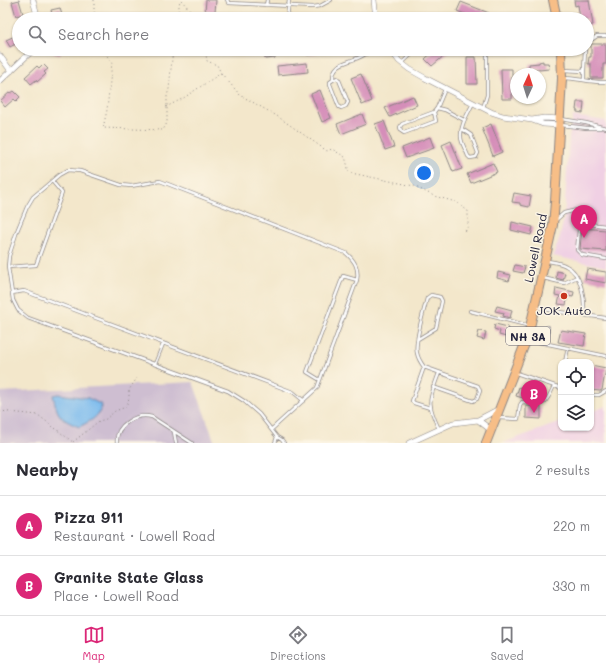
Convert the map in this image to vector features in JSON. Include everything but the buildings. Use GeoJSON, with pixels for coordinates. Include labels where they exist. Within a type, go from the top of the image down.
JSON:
{"type":"FeatureCollection","features":[{"type":"Feature","properties":{"kind":"main road"},"geometry":{"type":"LineString","coordinates":[[553,0],[556,12]]}},
{"type":"Feature","properties":{"kind":"main road","name":"Lowell Road"},"geometry":{"type":"LineString","coordinates":[[486,443],[527,339],[553,225],[560,122],[562,74],[561,56]]}},
{"type":"Feature","properties":{"kind":"street"},"geometry":{"type":"LineString","coordinates":[[33,0],[36,12]]}},
{"type":"Feature","properties":{"kind":"street"},"geometry":{"type":"LineString","coordinates":[[374,0],[375,12]]}},
{"type":"Feature","properties":{"kind":"street"},"geometry":{"type":"LineString","coordinates":[[0,56],[11,71]]}},
{"type":"Feature","properties":{"kind":"street"},"geometry":{"type":"LineString","coordinates":[[0,81],[27,56]]}},
{"type":"Feature","properties":{"kind":"street"},"geometry":{"type":"LineString","coordinates":[[396,56],[402,63],[419,75],[483,108],[503,116],[532,120],[544,124],[560,122]]}},
{"type":"Feature","properties":{"kind":"street"},"geometry":{"type":"LineString","coordinates":[[409,443],[439,429],[460,422],[478,420],[498,413]]}},
{"type":"Feature","properties":{"kind":"street"},"geometry":{"type":"LineString","coordinates":[[478,420],[491,430]]}},
{"type":"Feature","properties":{"kind":"lane"},"geometry":{"type":"LineString","coordinates":[[227,0],[229,3],[288,6],[320,6],[331,0]]}},
{"type":"Feature","properties":{"kind":"lane"},"geometry":{"type":"LineString","coordinates":[[266,5],[267,0]]}},
{"type":"Feature","properties":{"kind":"lane"},"geometry":{"type":"LineString","coordinates":[[288,12],[289,0]]}},
{"type":"Feature","properties":{"kind":"lane"},"geometry":{"type":"LineString","coordinates":[[594,37],[606,36]]}},
{"type":"Feature","properties":{"kind":"lane"},"geometry":{"type":"LineString","coordinates":[[333,80],[337,78],[339,80],[348,102],[346,106],[341,108],[339,107],[330,82],[333,80],[333,75],[342,63],[361,56]]}},
{"type":"Feature","properties":{"kind":"lane"},"geometry":{"type":"LineString","coordinates":[[402,63],[410,56]]}},
{"type":"Feature","properties":{"kind":"lane"},"geometry":{"type":"LineString","coordinates":[[483,108],[487,95],[487,56]]}},
{"type":"Feature","properties":{"kind":"lane"},"geometry":{"type":"LineString","coordinates":[[584,79],[585,56]]}},
{"type":"Feature","properties":{"kind":"lane"},"geometry":{"type":"LineString","coordinates":[[562,74],[584,71]]}},
{"type":"Feature","properties":{"kind":"lane"},"geometry":{"type":"LineString","coordinates":[[562,74],[593,82],[606,82]]}},
{"type":"Feature","properties":{"kind":"lane"},"geometry":{"type":"LineString","coordinates":[[434,112],[436,121],[404,133],[401,132],[400,127],[402,124],[434,112],[445,88]]}},
{"type":"Feature","properties":{"kind":"lane"},"geometry":{"type":"LineString","coordinates":[[462,130],[471,135],[478,153],[476,157],[470,158],[468,156],[461,139],[462,130],[464,120],[473,103]]}},
{"type":"Feature","properties":{"kind":"lane"},"geometry":{"type":"LineString","coordinates":[[437,108],[445,110],[464,120]]}},
{"type":"Feature","properties":{"kind":"lane"},"geometry":{"type":"LineString","coordinates":[[560,122],[586,123],[601,128]]}},
{"type":"Feature","properties":{"kind":"lane"},"geometry":{"type":"LineString","coordinates":[[560,122],[587,128],[606,128]]}},
{"type":"Feature","properties":{"kind":"lane"},"geometry":{"type":"LineString","coordinates":[[272,429],[304,401],[317,388],[320,381],[358,280],[356,264],[346,253],[160,181],[131,186],[121,185],[80,171],[68,170],[59,175],[33,197],[17,231],[9,256],[8,267],[13,300],[18,310],[28,318],[228,391],[244,401],[259,414],[277,437],[284,443]]}},
{"type":"Feature","properties":{"kind":"lane"},"geometry":{"type":"LineString","coordinates":[[8,267],[36,265],[62,193],[52,181]]}},
{"type":"Feature","properties":{"kind":"lane"},"geometry":{"type":"LineString","coordinates":[[553,225],[564,213],[580,209],[577,250],[582,255],[606,259]]}},
{"type":"Feature","properties":{"kind":"lane"},"geometry":{"type":"LineString","coordinates":[[580,223],[606,226]]}},
{"type":"Feature","properties":{"kind":"lane"},"geometry":{"type":"LineString","coordinates":[[545,260],[565,265],[570,268],[580,281],[585,304],[584,315]]}},
{"type":"Feature","properties":{"kind":"lane"},"geometry":{"type":"LineString","coordinates":[[320,381],[307,372],[343,276],[358,280]]}},
{"type":"Feature","properties":{"kind":"lane"},"geometry":{"type":"LineString","coordinates":[[541,277],[564,282],[577,277]]}},
{"type":"Feature","properties":{"kind":"lane"},"geometry":{"type":"LineString","coordinates":[[12,293],[24,291],[294,392],[304,401]]}},
{"type":"Feature","properties":{"kind":"lane"},"geometry":{"type":"LineString","coordinates":[[418,339],[436,328],[442,301],[440,297],[431,295],[427,298],[418,339],[417,354],[424,367],[478,386],[480,391],[477,399],[473,401],[433,387]]}},
{"type":"Feature","properties":{"kind":"lane"},"geometry":{"type":"LineString","coordinates":[[535,307],[606,318]]}},
{"type":"Feature","properties":{"kind":"lane"},"geometry":{"type":"LineString","coordinates":[[470,311],[530,326]]}},
{"type":"Feature","properties":{"kind":"lane"},"geometry":{"type":"LineString","coordinates":[[546,343],[548,327]]}},
{"type":"Feature","properties":{"kind":"lane"},"geometry":{"type":"LineString","coordinates":[[527,339],[606,356]]}},
{"type":"Feature","properties":{"kind":"lane"},"geometry":{"type":"LineString","coordinates":[[155,364],[164,344]]}},
{"type":"Feature","properties":{"kind":"lane"},"geometry":{"type":"LineString","coordinates":[[566,359],[568,348]]}},
{"type":"Feature","properties":{"kind":"lane"},"geometry":{"type":"LineString","coordinates":[[424,367],[412,401],[430,408]]}},
{"type":"Feature","properties":{"kind":"lane"},"geometry":{"type":"LineString","coordinates":[[514,372],[558,387]]}},
{"type":"Feature","properties":{"kind":"lane"},"geometry":{"type":"LineString","coordinates":[[438,373],[429,399],[430,408],[439,429]]}},
{"type":"Feature","properties":{"kind":"lane"},"geometry":{"type":"LineString","coordinates":[[498,413],[504,419],[518,420],[520,405],[522,402],[544,403],[547,401],[554,386]]}},
{"type":"Feature","properties":{"kind":"lane"},"geometry":{"type":"LineString","coordinates":[[594,395],[599,395],[606,391]]}},
{"type":"Feature","properties":{"kind":"lane"},"geometry":{"type":"LineString","coordinates":[[117,443],[120,429],[132,419],[147,416],[152,417],[192,443]]}},
{"type":"Feature","properties":{"kind":"lane"},"geometry":{"type":"LineString","coordinates":[[174,432],[176,443]]}},
{"type":"Feature","properties":{"kind":"lane"},"geometry":{"type":"LineString","coordinates":[[275,443],[277,437]]}},
{"type":"Feature","properties":{"kind":"path"},"geometry":{"type":"LineString","coordinates":[[94,0],[94,12]]}},
{"type":"Feature","properties":{"kind":"path"},"geometry":{"type":"LineString","coordinates":[[178,12],[180,0]]}},
{"type":"Feature","properties":{"kind":"path"},"geometry":{"type":"LineString","coordinates":[[180,0],[191,12]]}},
{"type":"Feature","properties":{"kind":"path"},"geometry":{"type":"LineString","coordinates":[[107,56],[112,62],[106,110],[102,128],[163,130],[167,123],[166,96],[169,89],[173,56]]}},
{"type":"Feature","properties":{"kind":"path"},"geometry":{"type":"LineString","coordinates":[[206,56],[207,61],[217,65],[220,72],[240,95],[277,116],[327,151],[332,149],[345,157],[348,167],[347,170],[351,173],[414,186],[434,196],[456,202],[468,211],[468,226],[465,232]]}},
{"type":"Feature","properties":{"kind":"path"},"geometry":{"type":"LineString","coordinates":[[166,107],[182,99],[220,72]]}},
{"type":"Feature","properties":{"kind":"path"},"geometry":{"type":"LineString","coordinates":[[0,411],[38,415],[74,442],[99,421],[106,419],[115,411],[126,407],[129,398],[129,390],[137,378]]}},
{"type":"Feature","properties":{"kind":"shaded area"},"geometry":{"type":"Polygon","coordinates":[[[573,116],[606,121],[606,267],[553,256],[564,218],[569,137],[573,116]]]}},
{"type":"Feature","properties":{"kind":"shaded area"},"geometry":{"type":"Polygon","coordinates":[[[193,382],[215,443],[0,443],[0,392],[193,382]]]}},
{"type":"Feature","properties":{"kind":"shaded area"},"geometry":{"type":"Polygon","coordinates":[[[606,406],[606,443],[503,443],[558,423],[558,431],[594,431],[594,411],[606,406]]]}},
{"type":"Feature","properties":{"kind":"water"},"geometry":{"type":"Polygon","coordinates":[[[58,394],[88,398],[102,405],[101,409],[99,413],[90,421],[79,427],[60,416],[56,408],[53,395],[58,394]]]}},
{"type":"Feature","properties":{"kind":"place","name":"Pizza 911"},"geometry":{"type":"Point","coordinates":[584,238]}},
{"type":"Feature","properties":{"kind":"place","name":"JOK Auto"},"geometry":{"type":"Point","coordinates":[564,296]}},
{"type":"Feature","properties":{"kind":"place","name":"Granite State Glass"},"geometry":{"type":"Point","coordinates":[534,413]}}]}
